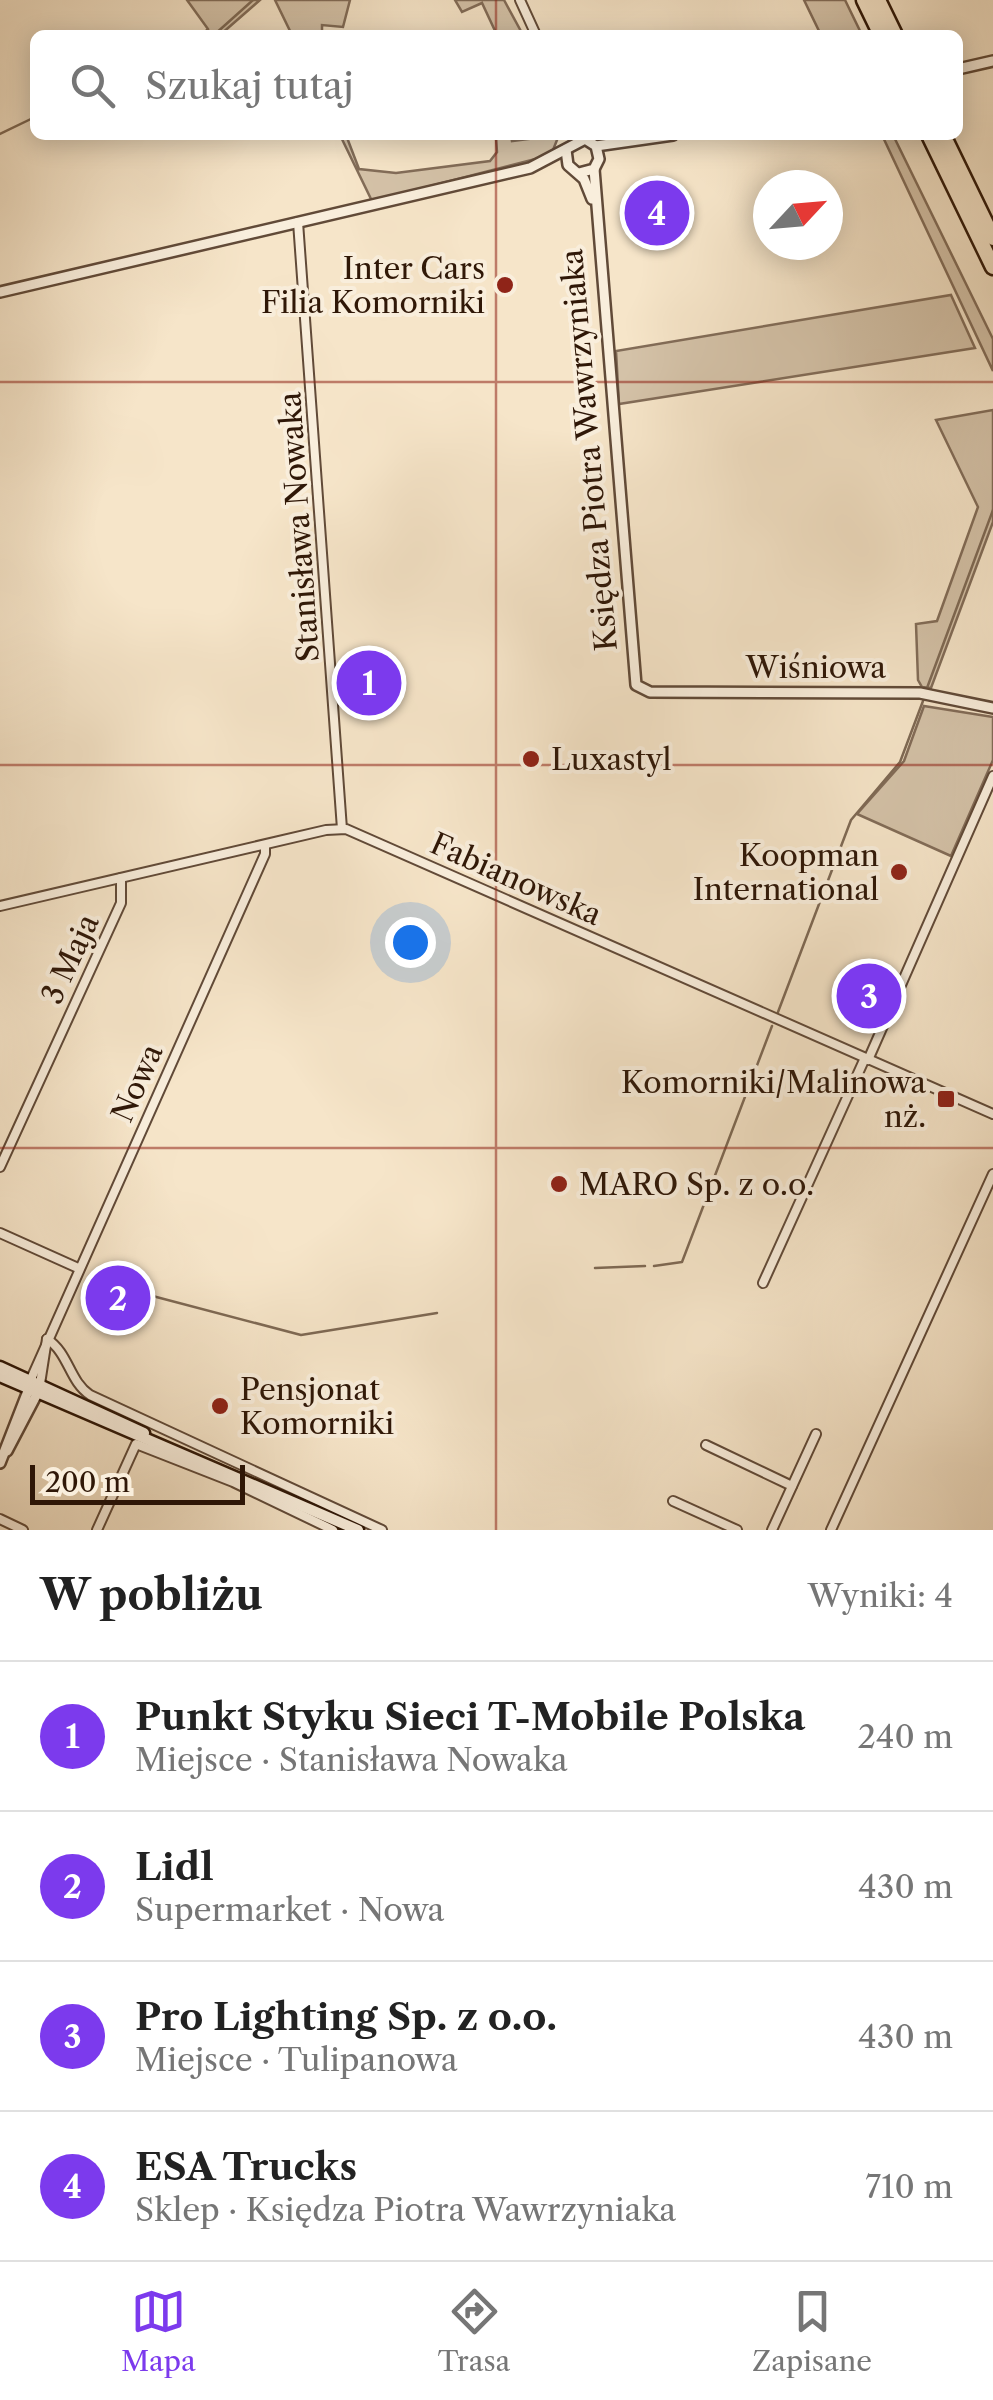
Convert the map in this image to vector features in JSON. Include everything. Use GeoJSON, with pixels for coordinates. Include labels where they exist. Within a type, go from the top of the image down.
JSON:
{"type":"FeatureCollection","features":[{"type":"Feature","properties":{"kind":"highway"},"geometry":{"type":"LineString","coordinates":[[864,0],[879,30]]}},
{"type":"Feature","properties":{"kind":"highway"},"geometry":{"type":"LineString","coordinates":[[878,0],[893,30]]}},
{"type":"Feature","properties":{"kind":"highway"},"geometry":{"type":"LineString","coordinates":[[931,140],[993,268]]}},
{"type":"Feature","properties":{"kind":"highway"},"geometry":{"type":"LineString","coordinates":[[945,140],[993,238]]}},
{"type":"Feature","properties":{"kind":"main road"},"geometry":{"type":"LineString","coordinates":[[0,1368],[358,1530]]}},
{"type":"Feature","properties":{"kind":"main road"},"geometry":{"type":"LineString","coordinates":[[0,1376],[35,1386]]}},
{"type":"Feature","properties":{"kind":"street"},"geometry":{"type":"LineString","coordinates":[[520,0],[534,30]]}},
{"type":"Feature","properties":{"kind":"street"},"geometry":{"type":"LineString","coordinates":[[963,68],[993,61]]}},
{"type":"Feature","properties":{"kind":"street","name":"Księdza Piotra Wawrzyniaka"},"geometry":{"type":"LineString","coordinates":[[590,140],[597,164],[595,206],[632,673],[638,689]]}},
{"type":"Feature","properties":{"kind":"street"},"geometry":{"type":"LineString","coordinates":[[530,168],[570,142],[650,140]]}},
{"type":"Feature","properties":{"kind":"street"},"geometry":{"type":"LineString","coordinates":[[568,166],[570,142]]}},
{"type":"Feature","properties":{"kind":"street"},"geometry":{"type":"LineString","coordinates":[[0,292],[530,168],[568,166],[579,173],[641,142]]}},
{"type":"Feature","properties":{"kind":"street","name":"Księdza Piotra Wawrzyniaka"},"geometry":{"type":"LineString","coordinates":[[579,173],[595,206]]}},
{"type":"Feature","properties":{"kind":"street","name":"Stanisława Nowaka"},"geometry":{"type":"LineString","coordinates":[[298,222],[342,829]]}},
{"type":"Feature","properties":{"kind":"street","name":"Wiśniowa"},"geometry":{"type":"LineString","coordinates":[[638,689],[920,693],[993,708]]}},
{"type":"Feature","properties":{"kind":"street"},"geometry":{"type":"LineString","coordinates":[[763,1283],[993,776]]}},
{"type":"Feature","properties":{"kind":"street"},"geometry":{"type":"LineString","coordinates":[[0,906],[342,829]]}},
{"type":"Feature","properties":{"kind":"street","name":"Fabianowska"},"geometry":{"type":"LineString","coordinates":[[342,829],[993,1114]]}},
{"type":"Feature","properties":{"kind":"street","name":"Nowa"},"geometry":{"type":"LineString","coordinates":[[35,1386],[47,1338],[265,854],[265,845]]}},
{"type":"Feature","properties":{"kind":"street","name":"3 Maja"},"geometry":{"type":"LineString","coordinates":[[0,1167],[120,903],[121,878]]}},
{"type":"Feature","properties":{"kind":"street"},"geometry":{"type":"LineString","coordinates":[[831,1530],[993,1174]]}},
{"type":"Feature","properties":{"kind":"street"},"geometry":{"type":"LineString","coordinates":[[0,1233],[78,1268]]}},
{"type":"Feature","properties":{"kind":"street"},"geometry":{"type":"LineString","coordinates":[[47,1338],[61,1350],[77,1384],[87,1394],[169,1436],[382,1530]]}},
{"type":"Feature","properties":{"kind":"street"},"geometry":{"type":"LineString","coordinates":[[2,1458],[21,1431],[35,1386]]}},
{"type":"Feature","properties":{"kind":"street"},"geometry":{"type":"LineString","coordinates":[[772,1530],[816,1434]]}},
{"type":"Feature","properties":{"kind":"street"},"geometry":{"type":"LineString","coordinates":[[97,1530],[136,1444],[232,1482],[332,1530]]}},
{"type":"Feature","properties":{"kind":"street"},"geometry":{"type":"LineString","coordinates":[[706,1445],[792,1486]]}},
{"type":"Feature","properties":{"kind":"street"},"geometry":{"type":"LineString","coordinates":[[673,1501],[737,1530]]}},
{"type":"Feature","properties":{"kind":"street"},"geometry":{"type":"LineString","coordinates":[[0,1519],[23,1530]]}},
{"type":"Feature","properties":{"kind":"shaded area"},"geometry":{"type":"Polygon","coordinates":[[[187,0],[260,0],[226,30],[208,29],[187,0]]]}},
{"type":"Feature","properties":{"kind":"shaded area"},"geometry":{"type":"Polygon","coordinates":[[[275,0],[350,0],[343,27],[322,25],[322,30],[290,30],[275,0]]]}},
{"type":"Feature","properties":{"kind":"shaded area"},"geometry":{"type":"Polygon","coordinates":[[[455,0],[504,0],[520,30],[495,30],[482,3],[462,12],[455,0]]]}},
{"type":"Feature","properties":{"kind":"shaded area"},"geometry":{"type":"Polygon","coordinates":[[[804,0],[845,0],[860,30],[819,30],[804,0]]]}},
{"type":"Feature","properties":{"kind":"shaded area"},"geometry":{"type":"Polygon","coordinates":[[[342,140],[348,140],[359,169],[396,173],[490,161],[497,152],[496,140],[557,140],[551,155],[372,201],[342,140]]]}},
{"type":"Feature","properties":{"kind":"shaded area"},"geometry":{"type":"Polygon","coordinates":[[[884,140],[895,140],[993,339],[993,371],[884,140]]]}},
{"type":"Feature","properties":{"kind":"shaded area"},"geometry":{"type":"Polygon","coordinates":[[[951,295],[975,348],[619,404],[616,351],[951,295]]]}},
{"type":"Feature","properties":{"kind":"shaded area"},"geometry":{"type":"Polygon","coordinates":[[[993,410],[993,522],[931,688],[922,687],[918,680],[916,624],[937,621],[978,507],[936,420],[993,410]]]}},
{"type":"Feature","properties":{"kind":"shaded area"},"geometry":{"type":"Polygon","coordinates":[[[924,706],[993,717],[993,760],[951,856],[857,814],[904,761],[924,706]]]}},
{"type":"Feature","properties":{"kind":"waterway"},"geometry":{"type":"LineString","coordinates":[[220,30],[253,0]]}},
{"type":"Feature","properties":{"kind":"waterway"},"geometry":{"type":"LineString","coordinates":[[0,134],[30,119]]}},
{"type":"Feature","properties":{"kind":"waterway"},"geometry":{"type":"LineString","coordinates":[[927,688],[993,510]]}},
{"type":"Feature","properties":{"kind":"waterway"},"geometry":{"type":"LineString","coordinates":[[778,1012],[851,820],[900,762],[923,701]]}},
{"type":"Feature","properties":{"kind":"waterway"},"geometry":{"type":"LineString","coordinates":[[654,1266],[682,1262],[772,1026]]}},
{"type":"Feature","properties":{"kind":"waterway"},"geometry":{"type":"LineString","coordinates":[[595,1268],[645,1266]]}},
{"type":"Feature","properties":{"kind":"waterway"},"geometry":{"type":"LineString","coordinates":[[145,1294],[301,1335],[437,1313]]}},
{"type":"Feature","properties":{"kind":"place","name":"ESA Trucks"},"geometry":{"type":"Point","coordinates":[657,213]}},
{"type":"Feature","properties":{"kind":"place","name":"Inter Cars Filia Komorniki"},"geometry":{"type":"Point","coordinates":[505,285]}},
{"type":"Feature","properties":{"kind":"place","name":"Punkt Styku Sieci T-Mobile Polska"},"geometry":{"type":"Point","coordinates":[369,683]}},
{"type":"Feature","properties":{"kind":"place","name":"Luxastyl"},"geometry":{"type":"Point","coordinates":[531,759]}},
{"type":"Feature","properties":{"kind":"place","name":"Koopman International"},"geometry":{"type":"Point","coordinates":[899,872]}},
{"type":"Feature","properties":{"kind":"place","name":"Pro Lighting Sp. z o.o."},"geometry":{"type":"Point","coordinates":[869,996]}},
{"type":"Feature","properties":{"kind":"place","name":"Komorniki/Malinowa nż."},"geometry":{"type":"Point","coordinates":[946,1099]}},
{"type":"Feature","properties":{"kind":"place","name":"MARO Sp. z o.o."},"geometry":{"type":"Point","coordinates":[559,1184]}},
{"type":"Feature","properties":{"kind":"place","name":"Lidl"},"geometry":{"type":"Point","coordinates":[118,1298]}},
{"type":"Feature","properties":{"kind":"place","name":"Pensjonat Komorniki"},"geometry":{"type":"Point","coordinates":[220,1406]}}]}
